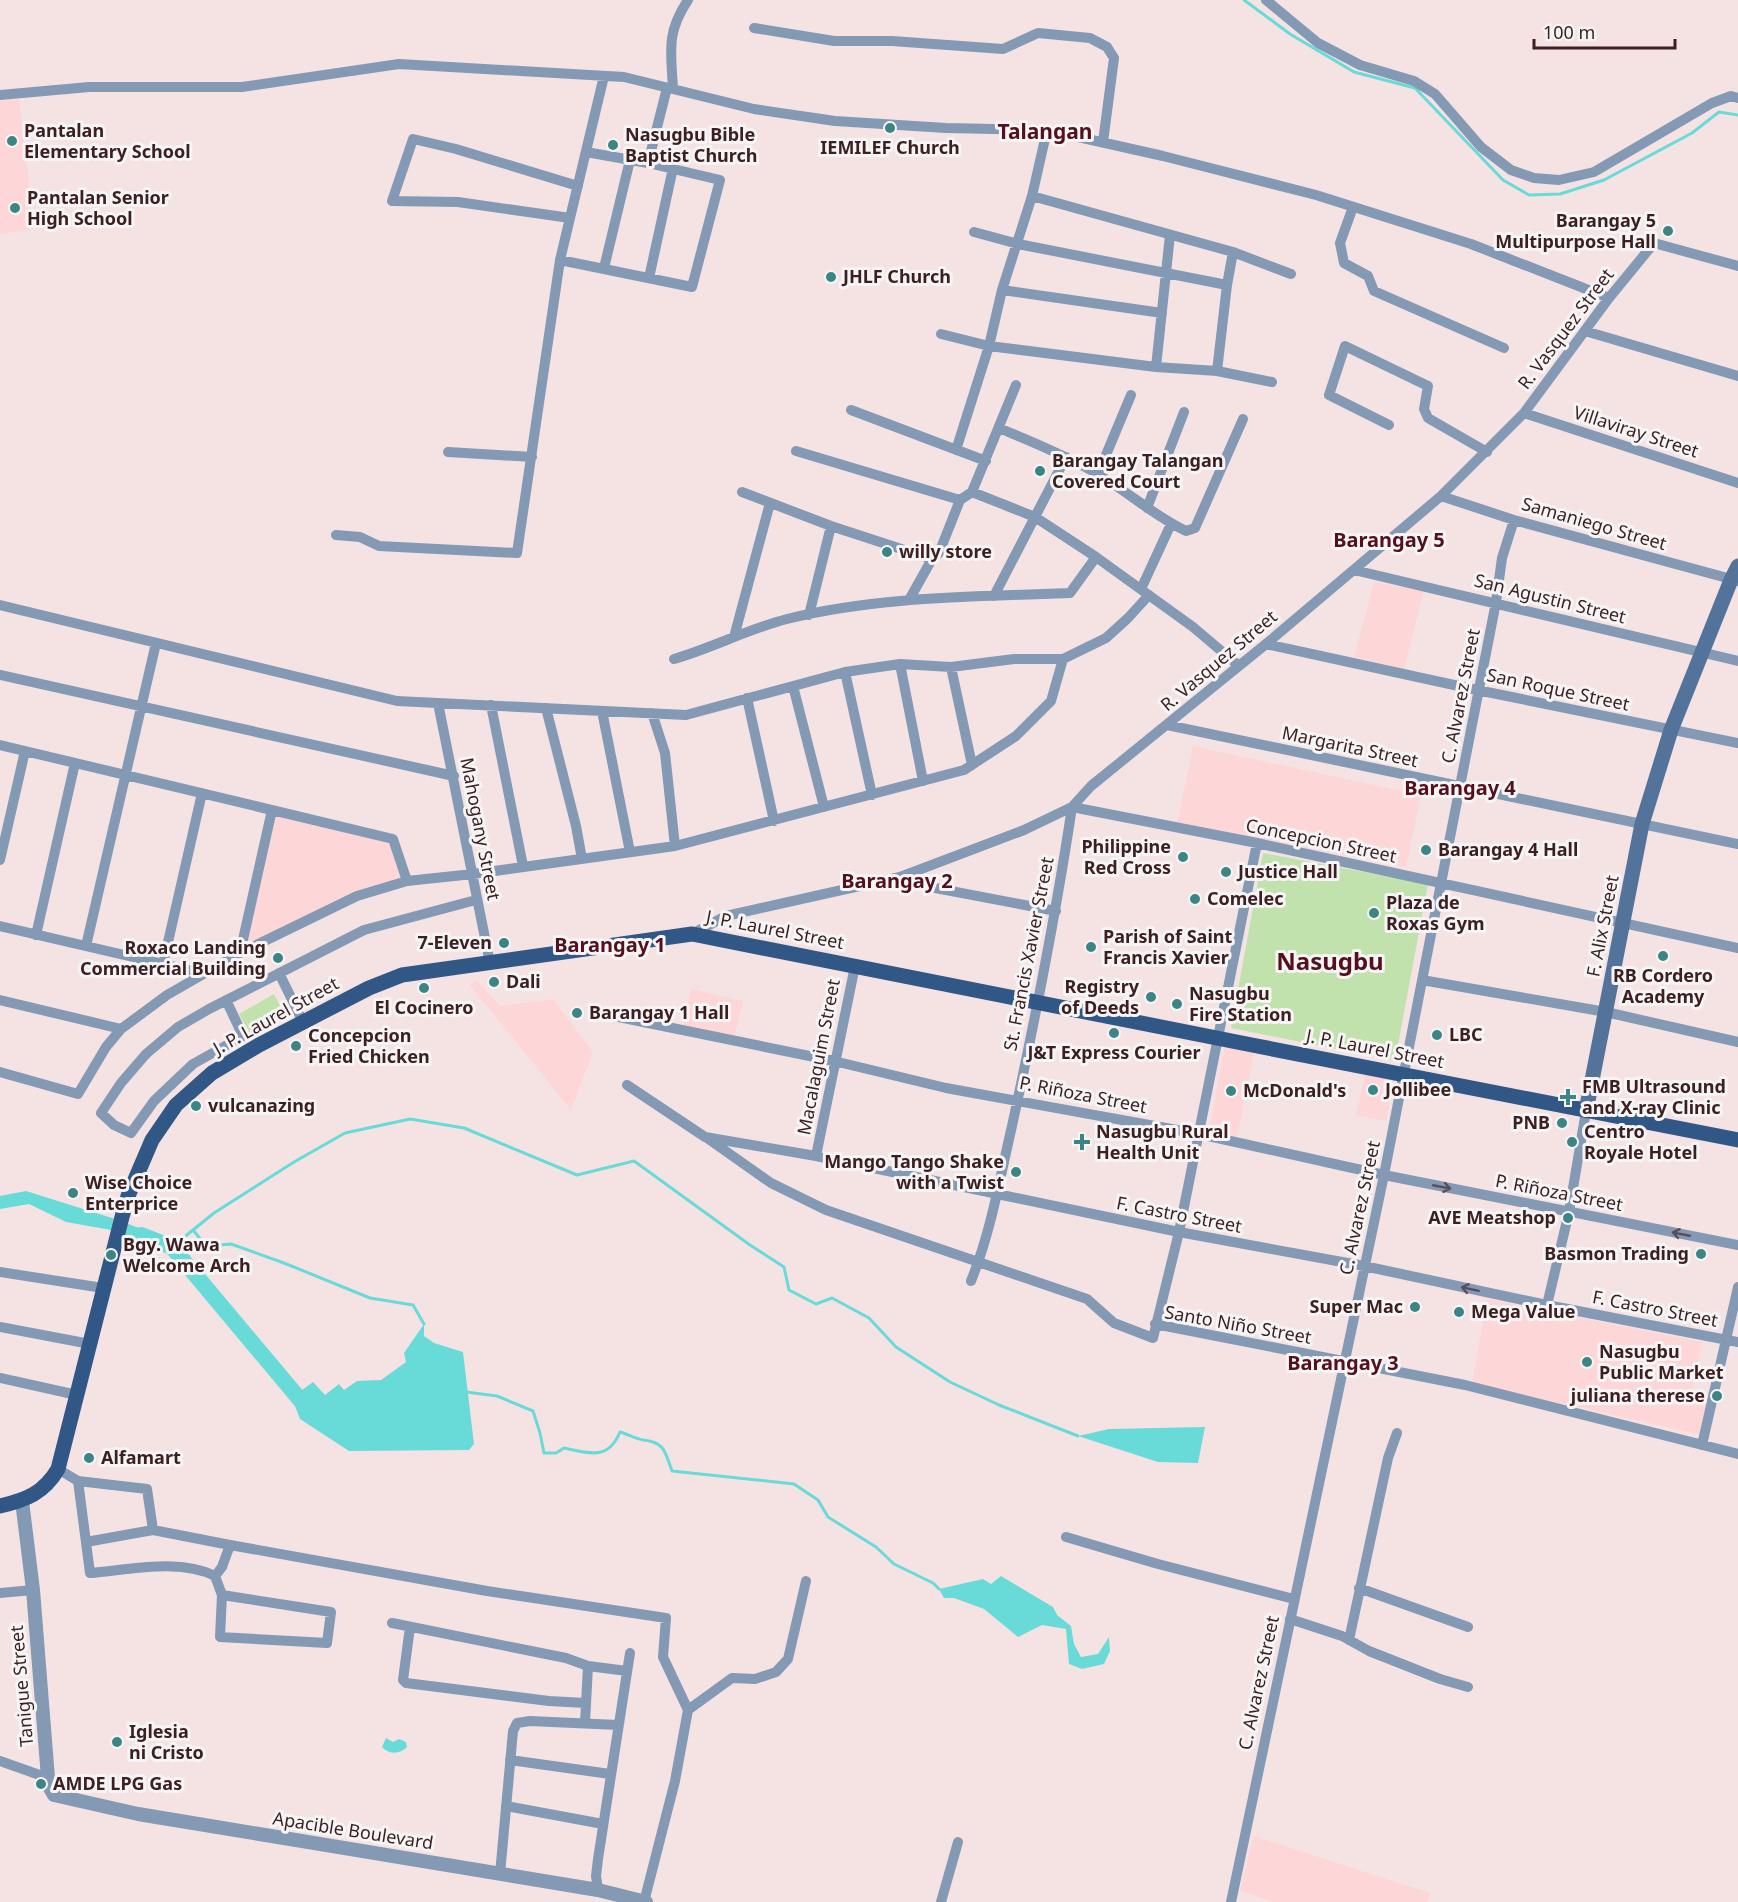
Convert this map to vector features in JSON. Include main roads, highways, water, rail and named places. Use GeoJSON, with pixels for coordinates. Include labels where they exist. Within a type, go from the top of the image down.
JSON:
{"type":"FeatureCollection","features":[{"type":"Feature","properties":{"kind":"main road","name":"F. Alix Street"},"geometry":{"type":"LineString","coordinates":[[1586,1111],[1642,824],[1671,730],[1736,576]]}},
{"type":"Feature","properties":{"kind":"main road","name":"J. P. Laurel Street"},"geometry":{"type":"LineString","coordinates":[[0,1506],[22,1501],[37,1494],[52,1479],[58,1469],[128,1196],[152,1140],[176,1105],[212,1073],[303,1022],[395,977],[692,934],[1738,1140]]}},
{"type":"Feature","properties":{"kind":"water"},"geometry":{"type":"Polygon","coordinates":[[[26,1191],[158,1235],[164,1247],[111,1230],[66,1222],[29,1204],[0,1209],[0,1196],[26,1191]]]}},
{"type":"Feature","properties":{"kind":"water"},"geometry":{"type":"Polygon","coordinates":[[[424,1324],[424,1336],[434,1343],[463,1352],[474,1444],[469,1450],[349,1451],[300,1419],[295,1406],[302,1390],[313,1382],[325,1395],[339,1384],[344,1390],[357,1381],[381,1380],[406,1362],[404,1353],[424,1324]]]}},
{"type":"Feature","properties":{"kind":"water"},"geometry":{"type":"Polygon","coordinates":[[[1205,1427],[1198,1463],[1158,1462],[1078,1436],[1109,1429],[1205,1427]]]}},
{"type":"Feature","properties":{"kind":"water"},"geometry":{"type":"Polygon","coordinates":[[[1001,1576],[1053,1607],[1057,1615],[1071,1626],[1074,1644],[1081,1657],[1098,1654],[1109,1637],[1110,1651],[1104,1664],[1082,1669],[1069,1664],[1066,1629],[1042,1625],[1018,1637],[984,1609],[954,1598],[944,1598],[939,1589],[983,1579],[991,1584],[1001,1576]]]}},
{"type":"Feature","properties":{"kind":"water"},"geometry":{"type":"Polygon","coordinates":[[[386,1738],[393,1742],[399,1739],[406,1742],[407,1747],[398,1752],[388,1751],[382,1747],[386,1738]]]}},
{"type":"Feature","properties":{"kind":"waterway"},"geometry":{"type":"LineString","coordinates":[[1244,0],[1290,34],[1354,72],[1415,88],[1503,180],[1529,195],[1560,194],[1604,180],[1692,133],[1719,112],[1738,115]]}},
{"type":"Feature","properties":{"kind":"waterway"},"geometry":{"type":"LineString","coordinates":[[172,1247],[214,1213],[294,1162],[345,1133],[410,1119],[464,1128],[577,1175],[634,1161],[784,1267],[789,1290],[816,1304],[832,1298],[869,1318],[896,1347],[950,1382],[999,1405],[1078,1436]]}},
{"type":"Feature","properties":{"kind":"waterway"},"geometry":{"type":"LineString","coordinates":[[193,1230],[206,1246],[231,1244],[370,1298],[413,1305],[424,1324]]}},
{"type":"Feature","properties":{"kind":"waterway"},"geometry":{"type":"LineString","coordinates":[[141,1235],[172,1247],[312,1414]]}},
{"type":"Feature","properties":{"kind":"waterway"},"geometry":{"type":"LineString","coordinates":[[466,1392],[497,1396],[533,1411],[544,1453],[556,1453],[564,1448],[597,1453],[610,1447],[620,1432],[656,1443],[666,1453],[672,1471],[794,1484],[818,1500],[828,1517],[876,1547],[894,1564],[933,1583],[939,1589]]}},
{"type":"Feature","properties":{"kind":"place","name":"IEMILEF Church"},"geometry":{"type":"Point","coordinates":[890,128]}},
{"type":"Feature","properties":{"kind":"place","name":"Pantalan Elementary School"},"geometry":{"type":"Point","coordinates":[12,141]}},
{"type":"Feature","properties":{"kind":"place","name":"Nasugbu Bible Baptist Church"},"geometry":{"type":"Point","coordinates":[613,145]}},
{"type":"Feature","properties":{"kind":"place","name":"Pantalan Senior High School"},"geometry":{"type":"Point","coordinates":[15,208]}},
{"type":"Feature","properties":{"kind":"place","name":"Barangay 5 Multipurpose Hall"},"geometry":{"type":"Point","coordinates":[1668,231]}},
{"type":"Feature","properties":{"kind":"place","name":"JHLF Church"},"geometry":{"type":"Point","coordinates":[831,277]}},
{"type":"Feature","properties":{"kind":"place","name":"Barangay Talangan Covered Court"},"geometry":{"type":"Point","coordinates":[1040,471]}},
{"type":"Feature","properties":{"kind":"place","name":"willy store"},"geometry":{"type":"Point","coordinates":[887,552]}},
{"type":"Feature","properties":{"kind":"place","name":"Barangay 4 Hall"},"geometry":{"type":"Point","coordinates":[1426,850]}},
{"type":"Feature","properties":{"kind":"place","name":"Philippine Red Cross"},"geometry":{"type":"Point","coordinates":[1183,857]}},
{"type":"Feature","properties":{"kind":"place","name":"Justice Hall"},"geometry":{"type":"Point","coordinates":[1226,872]}},
{"type":"Feature","properties":{"kind":"place","name":"Comelec"},"geometry":{"type":"Point","coordinates":[1195,899]}},
{"type":"Feature","properties":{"kind":"place","name":"Plaza de Roxas Gym"},"geometry":{"type":"Point","coordinates":[1374,913]}},
{"type":"Feature","properties":{"kind":"place","name":"7-Eleven"},"geometry":{"type":"Point","coordinates":[504,943]}},
{"type":"Feature","properties":{"kind":"place","name":"Parish of Saint Francis Xavier"},"geometry":{"type":"Point","coordinates":[1091,947]}},
{"type":"Feature","properties":{"kind":"place","name":"RB Cordero Academy"},"geometry":{"type":"Point","coordinates":[1663,956]}},
{"type":"Feature","properties":{"kind":"place","name":"Roxaco Landing Commercial Building"},"geometry":{"type":"Point","coordinates":[278,958]}},
{"type":"Feature","properties":{"kind":"place","name":"Dali"},"geometry":{"type":"Point","coordinates":[494,982]}},
{"type":"Feature","properties":{"kind":"place","name":"El Cocinero"},"geometry":{"type":"Point","coordinates":[424,988]}},
{"type":"Feature","properties":{"kind":"place","name":"Registry of Deeds"},"geometry":{"type":"Point","coordinates":[1151,997]}},
{"type":"Feature","properties":{"kind":"place","name":"Nasugbu Fire Station"},"geometry":{"type":"Point","coordinates":[1177,1004]}},
{"type":"Feature","properties":{"kind":"place","name":"Barangay 1 Hall"},"geometry":{"type":"Point","coordinates":[577,1013]}},
{"type":"Feature","properties":{"kind":"place","name":"J&T Express Courier"},"geometry":{"type":"Point","coordinates":[1114,1033]}},
{"type":"Feature","properties":{"kind":"place","name":"LBC"},"geometry":{"type":"Point","coordinates":[1437,1035]}},
{"type":"Feature","properties":{"kind":"place","name":"Concepcion Fried Chicken"},"geometry":{"type":"Point","coordinates":[296,1046]}},
{"type":"Feature","properties":{"kind":"place","name":"Jollibee"},"geometry":{"type":"Point","coordinates":[1373,1090]}},
{"type":"Feature","properties":{"kind":"place","name":"McDonald's"},"geometry":{"type":"Point","coordinates":[1231,1091]}},
{"type":"Feature","properties":{"kind":"place","name":"FMB Ultrasound and X-ray Clinic"},"geometry":{"type":"Point","coordinates":[1568,1097]}},
{"type":"Feature","properties":{"kind":"place","name":"vulcanazing"},"geometry":{"type":"Point","coordinates":[196,1106]}},
{"type":"Feature","properties":{"kind":"place","name":"PNB"},"geometry":{"type":"Point","coordinates":[1562,1123]}},
{"type":"Feature","properties":{"kind":"place","name":"Nasugbu Rural Health Unit"},"geometry":{"type":"Point","coordinates":[1082,1142]}},
{"type":"Feature","properties":{"kind":"place","name":"Centro Royale Hotel"},"geometry":{"type":"Point","coordinates":[1572,1142]}},
{"type":"Feature","properties":{"kind":"place","name":"Mango Tango Shake with a Twist"},"geometry":{"type":"Point","coordinates":[1016,1172]}},
{"type":"Feature","properties":{"kind":"place","name":"Wise Choice Enterprice"},"geometry":{"type":"Point","coordinates":[73,1193]}},
{"type":"Feature","properties":{"kind":"place","name":"AVE Meatshop"},"geometry":{"type":"Point","coordinates":[1568,1218]}},
{"type":"Feature","properties":{"kind":"place","name":"Basmon Trading"},"geometry":{"type":"Point","coordinates":[1701,1254]}},
{"type":"Feature","properties":{"kind":"place","name":"Bgy. Wawa Welcome Arch"},"geometry":{"type":"Point","coordinates":[111,1255]}},
{"type":"Feature","properties":{"kind":"place","name":"Super Mac"},"geometry":{"type":"Point","coordinates":[1415,1307]}},
{"type":"Feature","properties":{"kind":"place","name":"Mega Value"},"geometry":{"type":"Point","coordinates":[1459,1312]}},
{"type":"Feature","properties":{"kind":"place","name":"Nasugbu Public Market"},"geometry":{"type":"Point","coordinates":[1587,1362]}},
{"type":"Feature","properties":{"kind":"place","name":"juliana therese"},"geometry":{"type":"Point","coordinates":[1717,1396]}},
{"type":"Feature","properties":{"kind":"place","name":"Alfamart"},"geometry":{"type":"Point","coordinates":[89,1458]}},
{"type":"Feature","properties":{"kind":"place","name":"Iglesia ni Cristo"},"geometry":{"type":"Point","coordinates":[117,1742]}},
{"type":"Feature","properties":{"kind":"place","name":"AMDE LPG Gas"},"geometry":{"type":"Point","coordinates":[41,1784]}},
{"type":"Feature","properties":{"kind":"district","name":"Talangan"},"geometry":{"type":"Point","coordinates":[1045,132]}},
{"type":"Feature","properties":{"kind":"district","name":"Barangay 5"},"geometry":{"type":"Point","coordinates":[1389,540]}},
{"type":"Feature","properties":{"kind":"district","name":"Barangay 4"},"geometry":{"type":"Point","coordinates":[1460,788]}},
{"type":"Feature","properties":{"kind":"district","name":"Barangay 2"},"geometry":{"type":"Point","coordinates":[897,881]}},
{"type":"Feature","properties":{"kind":"district","name":"Barangay 1"},"geometry":{"type":"Point","coordinates":[610,945]}},
{"type":"Feature","properties":{"kind":"district","name":"Nasugbu"},"geometry":{"type":"Point","coordinates":[1330,962]}},
{"type":"Feature","properties":{"kind":"district","name":"Barangay 3"},"geometry":{"type":"Point","coordinates":[1343,1363]}}]}
